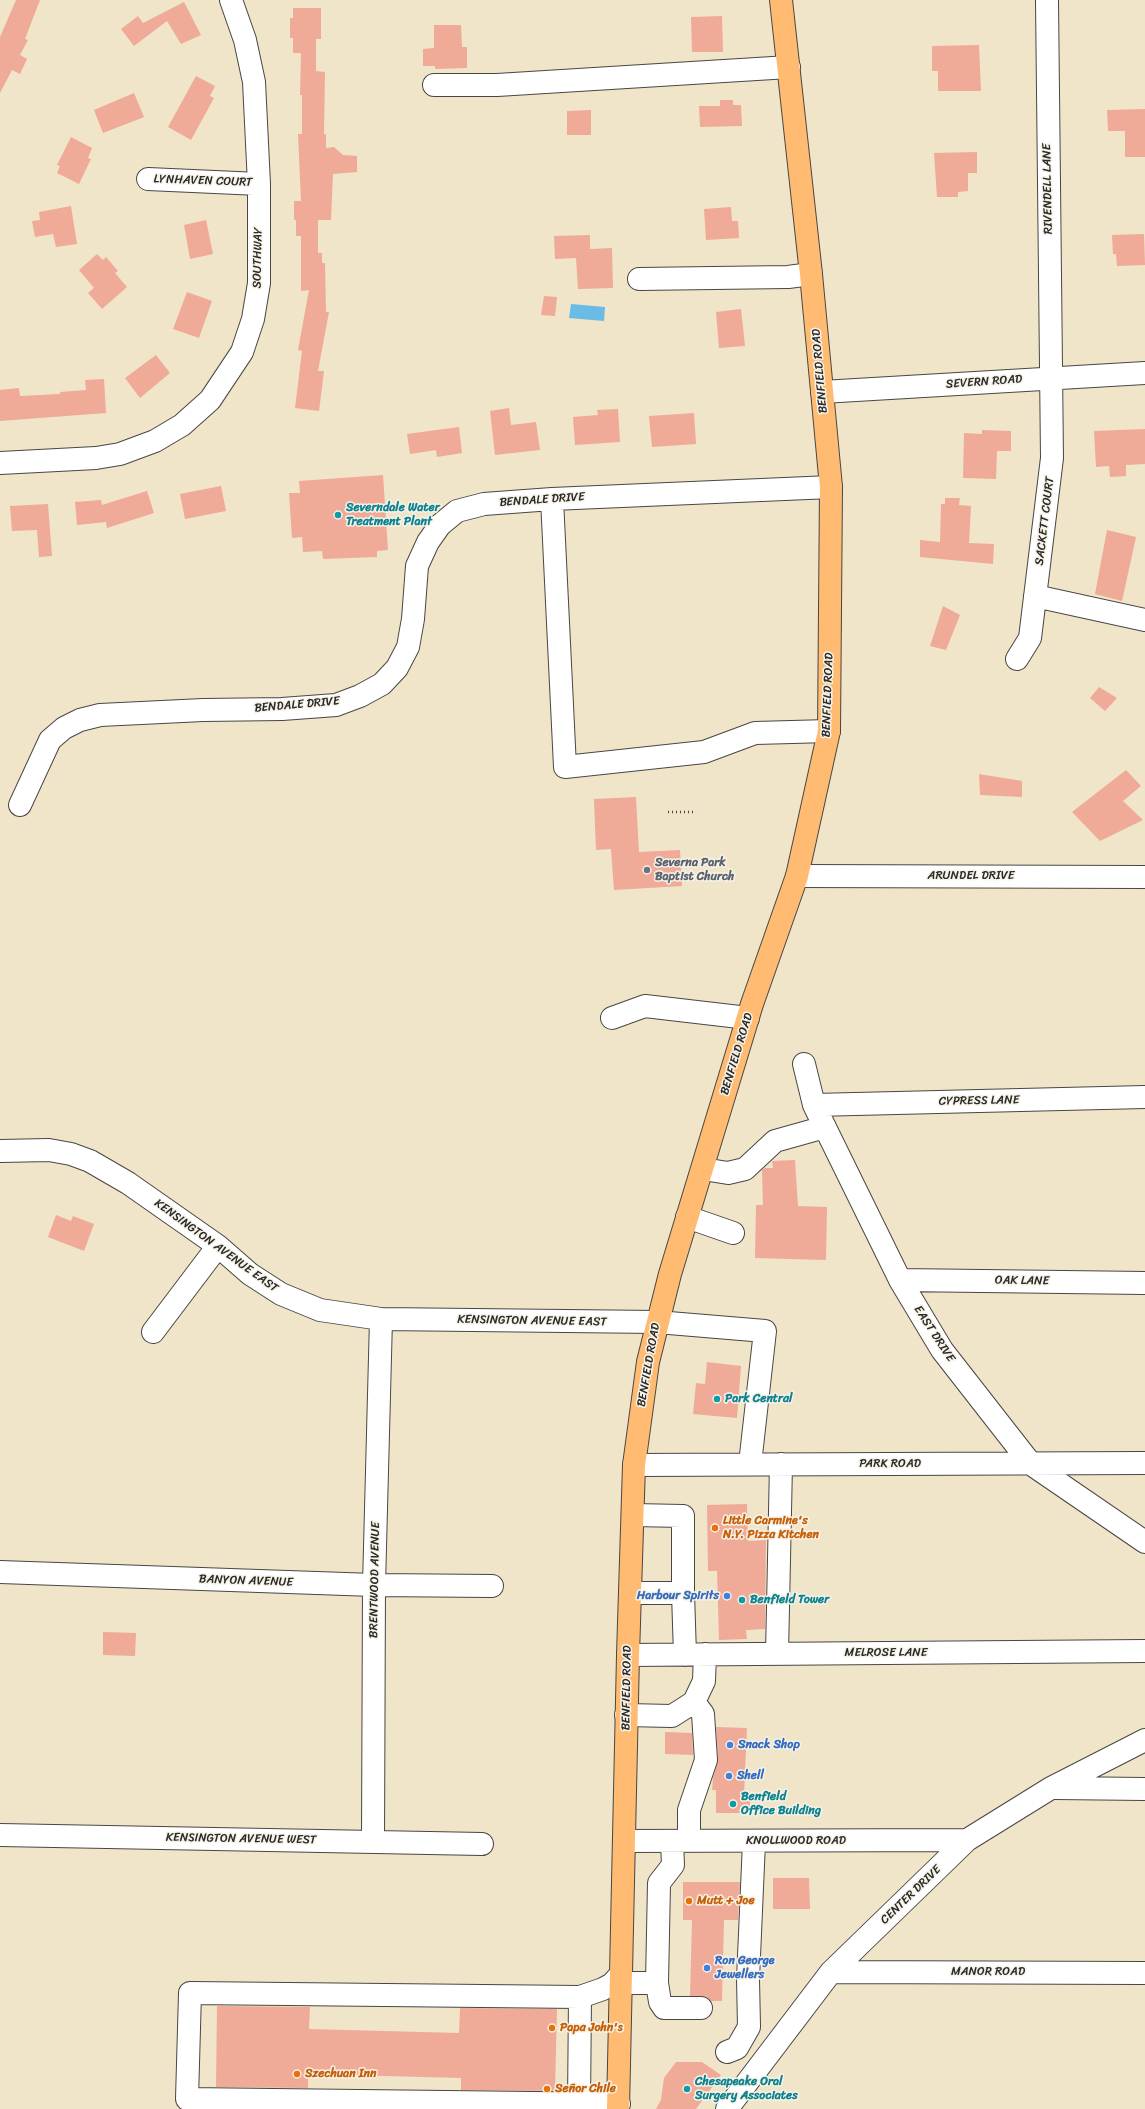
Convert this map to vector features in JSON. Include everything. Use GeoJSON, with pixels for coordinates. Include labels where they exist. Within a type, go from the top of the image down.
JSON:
{"type":"FeatureCollection","features":[{"type":"Feature","properties":{"kind":"main road","name":"BENFIELD ROAD"},"geometry":{"type":"LineString","coordinates":[[618,2107],[626,1715],[634,1465],[648,1362],[657,1322],[748,1018],[797,876],[829,731],[831,487],[811,274],[782,0]]}},
{"type":"Feature","properties":{"kind":"street","name":"SOUTHWAY"},"geometry":{"type":"LineString","coordinates":[[0,463],[96,458],[120,454],[155,441],[182,425],[210,400],[242,352],[253,319],[259,283],[259,184],[254,82],[245,40],[231,0]]}},
{"type":"Feature","properties":{"kind":"street","name":"RIVENDELL LANE"},"geometry":{"type":"LineString","coordinates":[[1047,0],[1051,378]]}},
{"type":"Feature","properties":{"kind":"street"},"geometry":{"type":"LineString","coordinates":[[434,85],[497,85],[789,67]]}},
{"type":"Feature","properties":{"kind":"street","name":"LYNHAVEN COURT"},"geometry":{"type":"LineString","coordinates":[[148,179],[259,184]]}},
{"type":"Feature","properties":{"kind":"street"},"geometry":{"type":"LineString","coordinates":[[638,279],[788,277],[811,274]]}},
{"type":"Feature","properties":{"kind":"street","name":"SEVERN ROAD"},"geometry":{"type":"LineString","coordinates":[[822,392],[1145,372]]}},
{"type":"Feature","properties":{"kind":"street","name":"SACKETT COURT"},"geometry":{"type":"LineString","coordinates":[[1017,660],[1030,638],[1036,596],[1052,458],[1051,378]]}},
{"type":"Feature","properties":{"kind":"street","name":"BENDALE DRIVE"},"geometry":{"type":"LineString","coordinates":[[20,805],[50,740],[64,728],[80,720],[100,715],[203,710],[282,709],[336,705],[360,696],[382,684],[397,668],[408,647],[413,619],[417,566],[428,542],[440,526],[457,511],[484,504],[552,499],[831,487]]}},
{"type":"Feature","properties":{"kind":"street"},"geometry":{"type":"LineString","coordinates":[[552,499],[565,767],[704,752],[755,733],[829,731]]}},
{"type":"Feature","properties":{"kind":"street"},"geometry":{"type":"LineString","coordinates":[[1036,596],[1145,620]]}},
{"type":"Feature","properties":{"kind":"street","name":"ARUNDEL DRIVE"},"geometry":{"type":"LineString","coordinates":[[797,876],[1145,877]]}},
{"type":"Feature","properties":{"kind":"street"},"geometry":{"type":"LineString","coordinates":[[612,1018],[645,1006],[748,1018]]}},
{"type":"Feature","properties":{"kind":"street","name":"EAST DRIVE"},"geometry":{"type":"LineString","coordinates":[[804,1064],[814,1105],[900,1280],[942,1350],[1031,1464],[1145,1542]]}},
{"type":"Feature","properties":{"kind":"street","name":"CYPRESS LANE"},"geometry":{"type":"LineString","coordinates":[[814,1105],[1145,1097]]}},
{"type":"Feature","properties":{"kind":"street"},"geometry":{"type":"LineString","coordinates":[[703,1169],[728,1173],[745,1169],[775,1141],[825,1127]]}},
{"type":"Feature","properties":{"kind":"street","name":"KENSINGTON AVENUE EAST"},"geometry":{"type":"LineString","coordinates":[[0,1151],[49,1150],[71,1154],[90,1161],[128,1182],[218,1246],[250,1274],[281,1294],[320,1310],[381,1319],[657,1322],[765,1331],[750,1464]]}},
{"type":"Feature","properties":{"kind":"street"},"geometry":{"type":"LineString","coordinates":[[688,1217],[733,1233]]}},
{"type":"Feature","properties":{"kind":"street"},"geometry":{"type":"LineString","coordinates":[[153,1332],[218,1246]]}},
{"type":"Feature","properties":{"kind":"street","name":"OAK LANE"},"geometry":{"type":"LineString","coordinates":[[900,1280],[1145,1283]]}},
{"type":"Feature","properties":{"kind":"street","name":"BRENTWOOD AVENUE"},"geometry":{"type":"LineString","coordinates":[[373,1841],[374,1585],[381,1319]]}},
{"type":"Feature","properties":{"kind":"street","name":"PARK ROAD"},"geometry":{"type":"LineString","coordinates":[[634,1465],[1145,1463]]}},
{"type":"Feature","properties":{"kind":"street"},"geometry":{"type":"LineString","coordinates":[[777,1654],[781,1464]]}},
{"type":"Feature","properties":{"kind":"street"},"geometry":{"type":"LineString","coordinates":[[626,1715],[672,1716],[694,1702],[704,1681],[695,1654],[683,1594],[683,1516],[633,1515]]}},
{"type":"Feature","properties":{"kind":"street","name":"BANYON AVENUE"},"geometry":{"type":"LineString","coordinates":[[0,1572],[374,1585],[492,1586]]}},
{"type":"Feature","properties":{"kind":"street"},"geometry":{"type":"LineString","coordinates":[[630,1593],[683,1594]]}},
{"type":"Feature","properties":{"kind":"street","name":"MELROSE LANE"},"geometry":{"type":"LineString","coordinates":[[628,1655],[1145,1651]]}},
{"type":"Feature","properties":{"kind":"street"},"geometry":{"type":"LineString","coordinates":[[694,1702],[703,1714],[706,1760],[689,1810],[673,1865],[659,1883],[657,1983],[660,2002],[664,2008],[701,2008]]}},
{"type":"Feature","properties":{"kind":"street","name":"CENTER DRIVE"},"geometry":{"type":"LineString","coordinates":[[727,2109],[831,1972],[967,1840],[1051,1788],[1145,1740]]}},
{"type":"Feature","properties":{"kind":"street"},"geometry":{"type":"LineString","coordinates":[[1051,1788],[1145,1789]]}},
{"type":"Feature","properties":{"kind":"street","name":"KENSINGTON AVENUE WEST"},"geometry":{"type":"LineString","coordinates":[[0,1835],[482,1844]]}},
{"type":"Feature","properties":{"kind":"street","name":"KNOLLWOOD ROAD"},"geometry":{"type":"LineString","coordinates":[[624,1841],[754,1842],[967,1840]]}},
{"type":"Feature","properties":{"kind":"street"},"geometry":{"type":"LineString","coordinates":[[727,2052],[736,2048],[749,2026],[748,1979],[754,1842]]}},
{"type":"Feature","properties":{"kind":"street","name":"MANOR ROAD"},"geometry":{"type":"LineString","coordinates":[[831,1972],[1145,1973]]}},
{"type":"Feature","properties":{"kind":"street"},"geometry":{"type":"LineString","coordinates":[[618,2107],[580,2104],[511,2106],[187,2099],[190,1994],[580,1997],[603,1989],[621,1978],[657,1983]]}},
{"type":"Feature","properties":{"kind":"street"},"geometry":{"type":"LineString","coordinates":[[580,1997],[580,2104]]}},
{"type":"Feature","properties":{"kind":"path"},"geometry":{"type":"LineString","coordinates":[[668,812],[696,812]]}},
{"type":"Feature","properties":{"kind":"water"},"geometry":{"type":"Polygon","coordinates":[[[571,304],[605,307],[604,321],[569,318],[571,304]]]}},
{"type":"Feature","properties":{"kind":"building"},"geometry":{"type":"Polygon","coordinates":[[[16,0],[40,0],[25,39],[28,40],[20,55],[27,59],[20,74],[12,70],[0,93],[0,37],[16,0]]]}},
{"type":"Feature","properties":{"kind":"building"},"geometry":{"type":"Polygon","coordinates":[[[184,2],[201,35],[181,44],[167,21],[134,46],[121,29],[138,16],[143,23],[184,2]]]}},
{"type":"Feature","properties":{"kind":"building"},"geometry":{"type":"Polygon","coordinates":[[[293,8],[321,8],[321,39],[316,39],[316,71],[325,72],[324,134],[326,134],[326,148],[334,147],[343,155],[357,156],[357,172],[333,174],[331,220],[318,220],[318,253],[322,253],[322,263],[325,263],[326,312],[329,312],[318,371],[324,371],[319,411],[295,408],[302,351],[298,350],[309,290],[301,291],[301,236],[296,236],[296,220],[294,220],[294,201],[301,201],[298,134],[302,134],[302,95],[300,95],[301,53],[293,53],[293,38],[290,38],[290,18],[293,18],[293,8]]]}},
{"type":"Feature","properties":{"kind":"building"},"geometry":{"type":"Polygon","coordinates":[[[722,16],[723,52],[692,52],[691,17],[722,16]]]}},
{"type":"Feature","properties":{"kind":"building"},"geometry":{"type":"Polygon","coordinates":[[[434,25],[461,25],[462,47],[467,47],[467,68],[435,69],[435,66],[423,66],[423,49],[434,48],[434,25]]]}},
{"type":"Feature","properties":{"kind":"building"},"geometry":{"type":"Polygon","coordinates":[[[979,45],[981,91],[938,91],[938,71],[932,71],[932,46],[979,45]]]}},
{"type":"Feature","properties":{"kind":"building"},"geometry":{"type":"Polygon","coordinates":[[[196,76],[215,86],[210,96],[214,98],[191,140],[168,127],[196,76]]]}},
{"type":"Feature","properties":{"kind":"building"},"geometry":{"type":"Polygon","coordinates":[[[134,93],[144,117],[103,133],[94,110],[134,93]]]}},
{"type":"Feature","properties":{"kind":"building"},"geometry":{"type":"Polygon","coordinates":[[[720,100],[733,100],[733,105],[741,105],[742,126],[700,127],[699,106],[720,106],[720,100]]]}},
{"type":"Feature","properties":{"kind":"building"},"geometry":{"type":"Polygon","coordinates":[[[1145,109],[1145,157],[1125,157],[1125,131],[1108,131],[1107,110],[1145,109]]]}},
{"type":"Feature","properties":{"kind":"building"},"geometry":{"type":"Polygon","coordinates":[[[591,110],[591,135],[567,135],[567,111],[591,110]]]}},
{"type":"Feature","properties":{"kind":"building"},"geometry":{"type":"Polygon","coordinates":[[[71,137],[92,148],[88,158],[91,159],[79,184],[57,173],[60,166],[57,165],[71,137]]]}},
{"type":"Feature","properties":{"kind":"building"},"geometry":{"type":"Polygon","coordinates":[[[977,152],[977,173],[968,173],[968,191],[958,192],[958,197],[937,197],[934,153],[977,152]]]}},
{"type":"Feature","properties":{"kind":"building"},"geometry":{"type":"Polygon","coordinates":[[[71,206],[77,244],[56,247],[53,234],[35,237],[32,221],[40,220],[39,212],[71,206]]]}},
{"type":"Feature","properties":{"kind":"building"},"geometry":{"type":"Polygon","coordinates":[[[731,207],[732,221],[738,221],[739,238],[706,240],[704,209],[731,207]]]}},
{"type":"Feature","properties":{"kind":"building"},"geometry":{"type":"Polygon","coordinates":[[[206,220],[213,254],[190,259],[184,225],[206,220]]]}},
{"type":"Feature","properties":{"kind":"building"},"geometry":{"type":"Polygon","coordinates":[[[1144,234],[1145,265],[1117,266],[1116,254],[1113,254],[1112,235],[1144,234]]]}},
{"type":"Feature","properties":{"kind":"building"},"geometry":{"type":"Polygon","coordinates":[[[590,235],[590,249],[612,248],[613,288],[578,289],[576,258],[555,259],[554,236],[590,235]]]}},
{"type":"Feature","properties":{"kind":"building"},"geometry":{"type":"Polygon","coordinates":[[[97,254],[103,260],[106,257],[118,271],[115,273],[127,287],[102,309],[88,293],[94,288],[79,270],[97,254]]]}},
{"type":"Feature","properties":{"kind":"building"},"geometry":{"type":"Polygon","coordinates":[[[187,292],[212,301],[199,338],[173,329],[187,292]]]}},
{"type":"Feature","properties":{"kind":"building"},"geometry":{"type":"Polygon","coordinates":[[[544,296],[557,297],[555,316],[541,315],[544,296]]]}},
{"type":"Feature","properties":{"kind":"building"},"geometry":{"type":"Polygon","coordinates":[[[741,309],[745,346],[719,348],[716,312],[741,309]]]}},
{"type":"Feature","properties":{"kind":"building"},"geometry":{"type":"Polygon","coordinates":[[[156,355],[170,373],[140,398],[125,378],[156,355]]]}},
{"type":"Feature","properties":{"kind":"building"},"geometry":{"type":"Polygon","coordinates":[[[104,379],[106,413],[0,421],[0,390],[19,388],[20,396],[60,394],[60,392],[86,390],[85,380],[104,379]]]}},
{"type":"Feature","properties":{"kind":"building"},"geometry":{"type":"Polygon","coordinates":[[[509,408],[511,425],[536,422],[540,450],[495,455],[490,411],[509,408]]]}},
{"type":"Feature","properties":{"kind":"building"},"geometry":{"type":"Polygon","coordinates":[[[618,409],[620,442],[575,445],[573,417],[598,415],[597,410],[618,409]]]}},
{"type":"Feature","properties":{"kind":"building"},"geometry":{"type":"Polygon","coordinates":[[[694,413],[696,444],[652,447],[649,416],[694,413]]]}},
{"type":"Feature","properties":{"kind":"building"},"geometry":{"type":"Polygon","coordinates":[[[459,427],[462,453],[437,457],[436,450],[410,454],[407,434],[459,427]]]}},
{"type":"Feature","properties":{"kind":"building"},"geometry":{"type":"Polygon","coordinates":[[[1145,429],[1145,464],[1126,465],[1126,476],[1110,477],[1109,466],[1096,467],[1094,431],[1145,429]]]}},
{"type":"Feature","properties":{"kind":"building"},"geometry":{"type":"Polygon","coordinates":[[[982,430],[1011,431],[1011,451],[997,451],[996,479],[963,478],[964,433],[982,434],[982,430]]]}},
{"type":"Feature","properties":{"kind":"building","name":"Severndale Water Treatment Plant"},"geometry":{"type":"Polygon","coordinates":[[[383,475],[388,550],[377,551],[377,557],[323,559],[322,551],[303,552],[302,537],[292,538],[289,493],[300,493],[299,481],[383,475]]]}},
{"type":"Feature","properties":{"kind":"building"},"geometry":{"type":"Polygon","coordinates":[[[221,486],[226,511],[185,519],[180,494],[221,486]]]}},
{"type":"Feature","properties":{"kind":"building"},"geometry":{"type":"Polygon","coordinates":[[[147,491],[154,513],[107,528],[106,522],[77,525],[75,502],[101,500],[102,505],[147,491]]]}},
{"type":"Feature","properties":{"kind":"building"},"geometry":{"type":"Polygon","coordinates":[[[945,498],[960,498],[959,505],[971,506],[969,543],[994,544],[993,564],[920,557],[920,540],[940,542],[941,504],[945,504],[945,498]]]}},
{"type":"Feature","properties":{"kind":"building"},"geometry":{"type":"Polygon","coordinates":[[[48,504],[52,556],[39,557],[37,530],[12,531],[10,506],[48,504]]]}},
{"type":"Feature","properties":{"kind":"building"},"geometry":{"type":"Polygon","coordinates":[[[1107,530],[1136,537],[1122,601],[1095,594],[1107,530]]]}},
{"type":"Feature","properties":{"kind":"building"},"geometry":{"type":"Polygon","coordinates":[[[943,606],[960,615],[946,650],[930,646],[943,606]]]}},
{"type":"Feature","properties":{"kind":"building"},"geometry":{"type":"Polygon","coordinates":[[[1099,687],[1117,698],[1105,711],[1090,698],[1099,687]]]}},
{"type":"Feature","properties":{"kind":"building"},"geometry":{"type":"Polygon","coordinates":[[[1126,770],[1141,786],[1123,801],[1143,820],[1100,841],[1072,812],[1126,770]]]}},
{"type":"Feature","properties":{"kind":"building"},"geometry":{"type":"Polygon","coordinates":[[[979,774],[1022,781],[1022,797],[980,795],[979,774]]]}},
{"type":"Feature","properties":{"kind":"building"},"geometry":{"type":"Polygon","coordinates":[[[636,797],[639,852],[680,850],[682,886],[614,890],[611,849],[596,850],[594,799],[636,797]]]}},
{"type":"Feature","properties":{"kind":"building"},"geometry":{"type":"Polygon","coordinates":[[[795,1160],[798,1206],[827,1207],[826,1260],[755,1258],[756,1205],[763,1205],[762,1170],[765,1168],[773,1168],[772,1161],[795,1160]]]}},
{"type":"Feature","properties":{"kind":"building"},"geometry":{"type":"Polygon","coordinates":[[[56,1215],[71,1221],[73,1216],[94,1224],[84,1251],[48,1237],[56,1215]]]}},
{"type":"Feature","properties":{"kind":"building","name":"Park Central"},"geometry":{"type":"Polygon","coordinates":[[[707,1362],[741,1366],[737,1418],[693,1414],[696,1383],[705,1384],[707,1362]]]}},
{"type":"Feature","properties":{"kind":"building"},"geometry":{"type":"Polygon","coordinates":[[[747,1504],[748,1541],[766,1540],[765,1629],[746,1630],[747,1639],[719,1640],[717,1571],[708,1571],[707,1505],[747,1504]]]}},
{"type":"Feature","properties":{"kind":"building"},"geometry":{"type":"Polygon","coordinates":[[[103,1632],[136,1633],[135,1656],[103,1655],[103,1632]]]}},
{"type":"Feature","properties":{"kind":"building"},"geometry":{"type":"Polygon","coordinates":[[[716,1727],[747,1728],[744,1795],[750,1795],[750,1813],[716,1813],[716,1790],[712,1790],[713,1778],[718,1759],[716,1727]]]}},
{"type":"Feature","properties":{"kind":"building"},"geometry":{"type":"Polygon","coordinates":[[[665,1732],[692,1733],[693,1755],[665,1754],[665,1732]]]}},
{"type":"Feature","properties":{"kind":"building"},"geometry":{"type":"Polygon","coordinates":[[[773,1878],[809,1878],[810,1909],[773,1909],[773,1878]]]}},
{"type":"Feature","properties":{"kind":"building"},"geometry":{"type":"Polygon","coordinates":[[[683,1882],[740,1882],[738,1920],[724,1920],[722,2001],[711,2001],[701,1996],[690,1996],[692,1920],[683,1920],[683,1882]]]}},
{"type":"Feature","properties":{"kind":"building"},"geometry":{"type":"Polygon","coordinates":[[[217,2006],[310,2007],[309,2029],[459,2033],[460,2008],[557,2009],[555,2091],[461,2090],[461,2078],[308,2074],[308,2088],[216,2087],[217,2006]]]}},
{"type":"Feature","properties":{"kind":"building","name":"Chesapeake Oral Surgery Associates"},"geometry":{"type":"Polygon","coordinates":[[[676,2062],[702,2062],[721,2075],[696,2109],[656,2109],[661,2100],[664,2078],[676,2062]]]}},
{"type":"Feature","properties":{"kind":"place","name":"Severndale Water Treatment Plant"},"geometry":{"type":"Point","coordinates":[338,515]}},
{"type":"Feature","properties":{"kind":"place","name":"Severna Park Baptist Church"},"geometry":{"type":"Point","coordinates":[647,870]}},
{"type":"Feature","properties":{"kind":"place","name":"Park Central"},"geometry":{"type":"Point","coordinates":[717,1399]}},
{"type":"Feature","properties":{"kind":"place","name":"Little Carmine's N.Y. Pizza Kitchen"},"geometry":{"type":"Point","coordinates":[715,1528]}},
{"type":"Feature","properties":{"kind":"place","name":"Harbour Spirits"},"geometry":{"type":"Point","coordinates":[727,1596]}},
{"type":"Feature","properties":{"kind":"place","name":"Benfield Tower"},"geometry":{"type":"Point","coordinates":[742,1600]}},
{"type":"Feature","properties":{"kind":"place","name":"Snack Shop"},"geometry":{"type":"Point","coordinates":[730,1745]}},
{"type":"Feature","properties":{"kind":"place","name":"Shell"},"geometry":{"type":"Point","coordinates":[729,1776]}},
{"type":"Feature","properties":{"kind":"place","name":"Benfield Office Building"},"geometry":{"type":"Point","coordinates":[733,1804]}},
{"type":"Feature","properties":{"kind":"place","name":"Mutt + Joe"},"geometry":{"type":"Point","coordinates":[689,1901]}},
{"type":"Feature","properties":{"kind":"place","name":"Ron George Jewellers"},"geometry":{"type":"Point","coordinates":[707,1968]}},
{"type":"Feature","properties":{"kind":"place","name":"Papa John's"},"geometry":{"type":"Point","coordinates":[552,2028]}},
{"type":"Feature","properties":{"kind":"place","name":"Szechuan Inn"},"geometry":{"type":"Point","coordinates":[297,2074]}},
{"type":"Feature","properties":{"kind":"place","name":"Señor Chile"},"geometry":{"type":"Point","coordinates":[547,2089]}},
{"type":"Feature","properties":{"kind":"place","name":"Chesapeake Oral Surgery Associates"},"geometry":{"type":"Point","coordinates":[687,2089]}}]}
